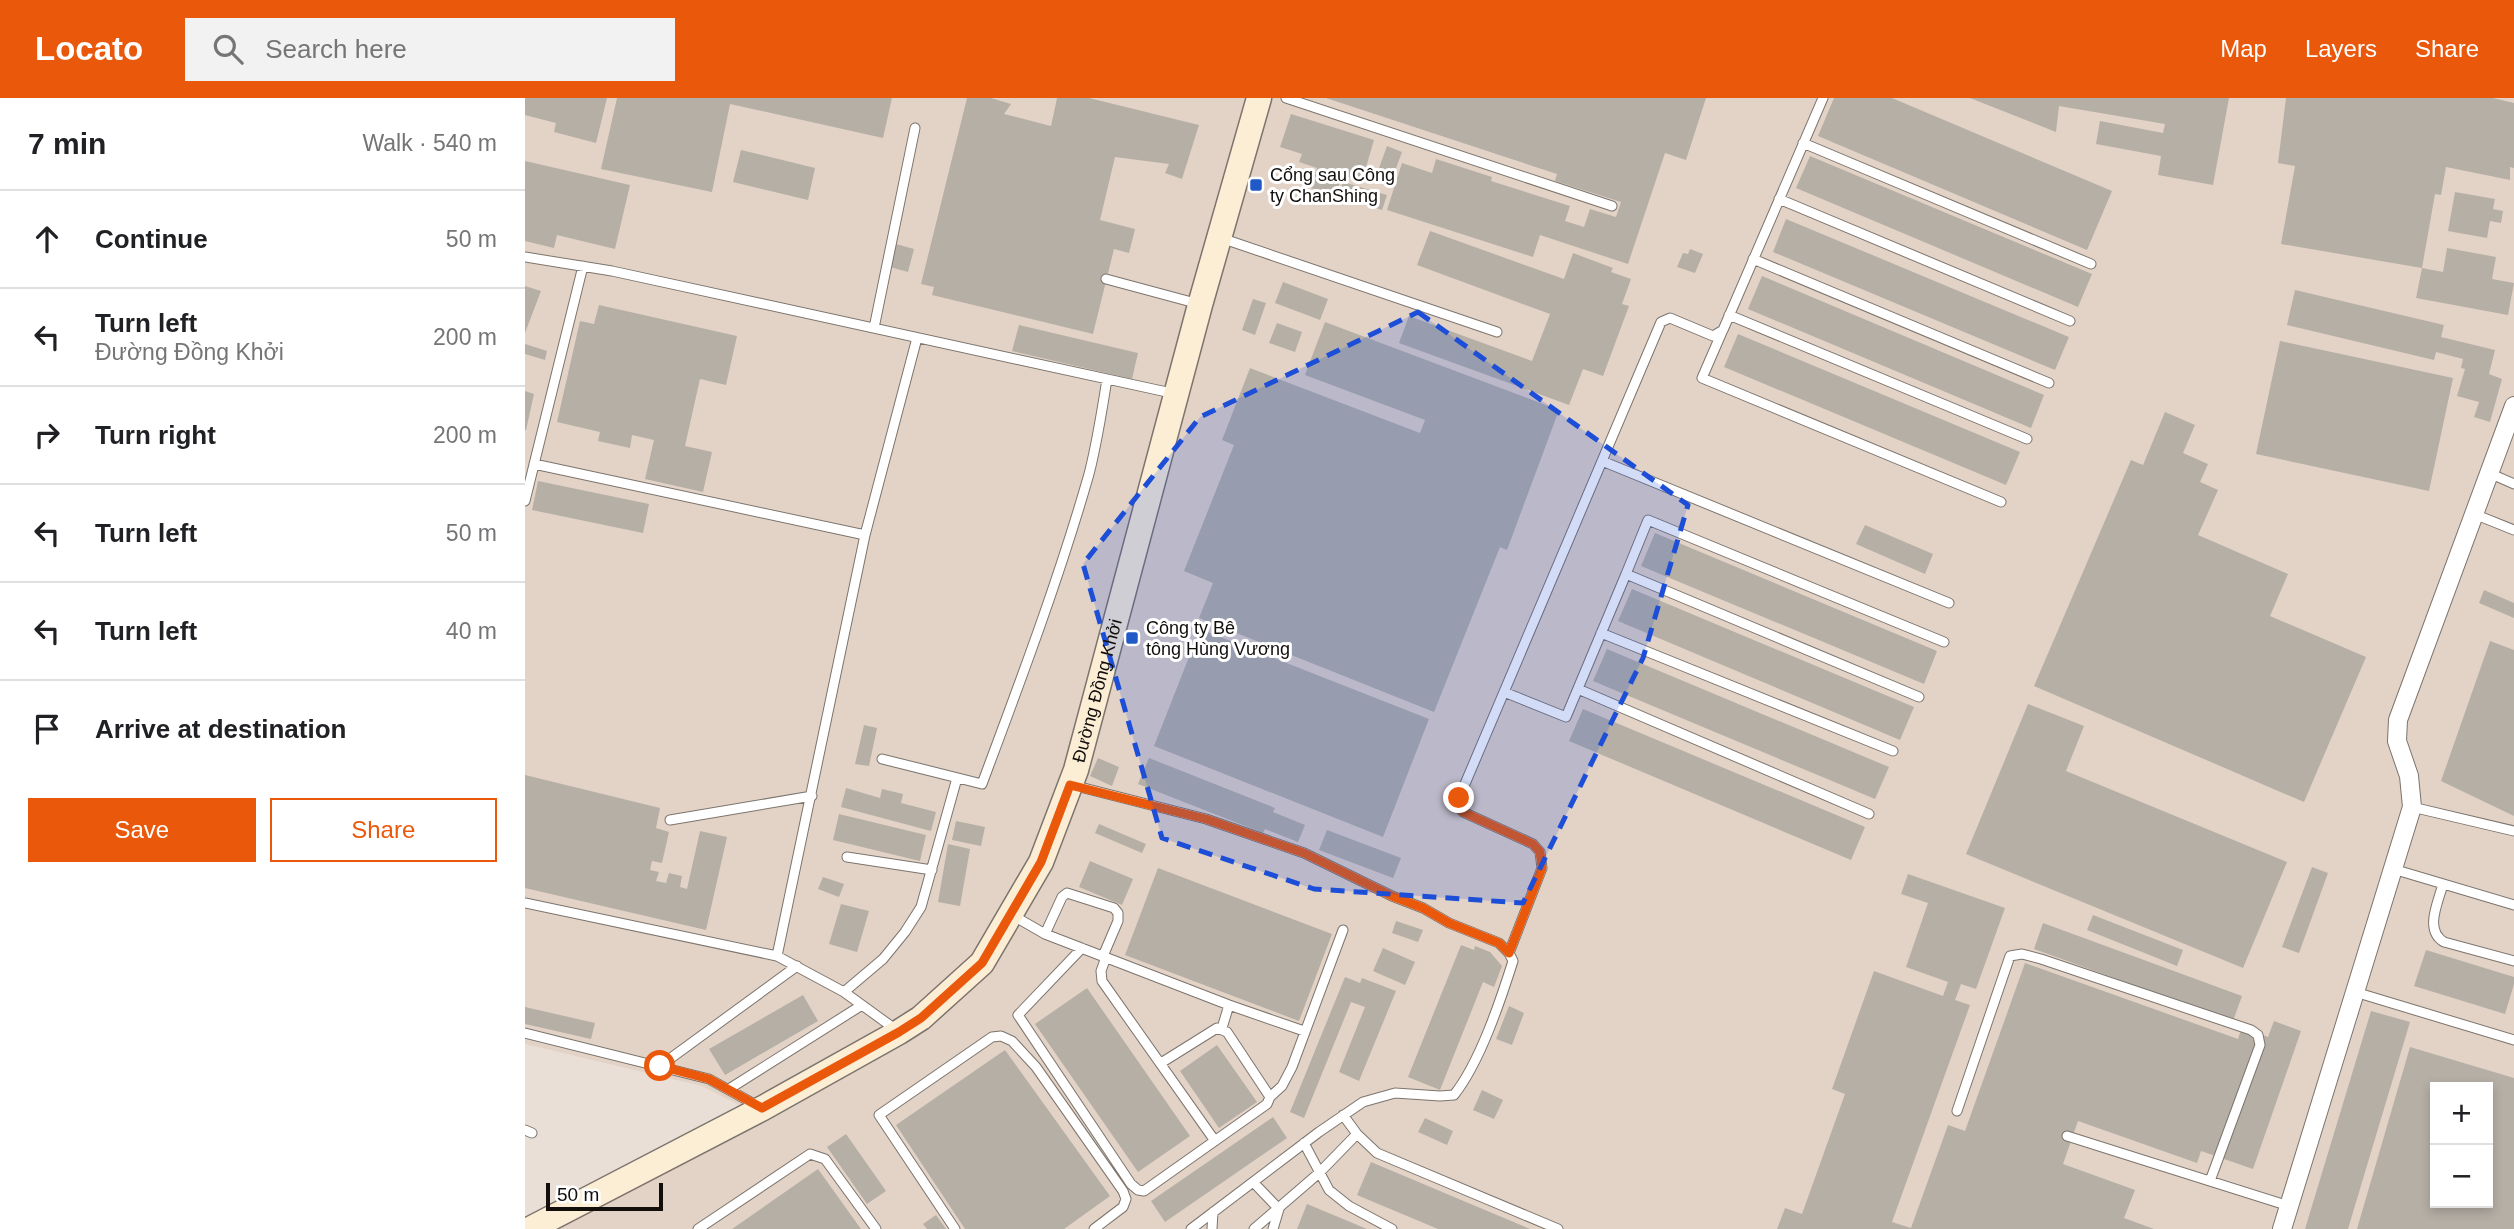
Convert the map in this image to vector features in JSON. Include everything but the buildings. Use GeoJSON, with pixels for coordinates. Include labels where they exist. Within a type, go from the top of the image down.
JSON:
{"type":"FeatureCollection","features":[{"type":"Feature","properties":{"kind":"main road","name":"Đường Đồng Khởi"},"geometry":{"type":"LineString","coordinates":[[530,1229],[762,1108],[899,1032],[921,1018],[982,963],[1041,862],[1070,785],[1259,98]]}},
{"type":"Feature","properties":{"kind":"street"},"geometry":{"type":"LineString","coordinates":[[2282,1229],[2412,807],[2413,794],[2409,776],[2397,741],[2398,720],[2514,406]]}},
{"type":"Feature","properties":{"kind":"lane"},"geometry":{"type":"LineString","coordinates":[[1286,98],[1612,206]]}},
{"type":"Feature","properties":{"kind":"lane"},"geometry":{"type":"LineString","coordinates":[[1823,98],[1702,378],[2001,502]]}},
{"type":"Feature","properties":{"kind":"lane"},"geometry":{"type":"LineString","coordinates":[[874,328],[915,128]]}},
{"type":"Feature","properties":{"kind":"lane"},"geometry":{"type":"LineString","coordinates":[[1803,143],[2091,264]]}},
{"type":"Feature","properties":{"kind":"lane"},"geometry":{"type":"LineString","coordinates":[[1779,199],[2070,321]]}},
{"type":"Feature","properties":{"kind":"lane"},"geometry":{"type":"LineString","coordinates":[[1219,238],[1497,331]]}},
{"type":"Feature","properties":{"kind":"lane"},"geometry":{"type":"LineString","coordinates":[[525,257],[583,266],[1177,395]]}},
{"type":"Feature","properties":{"kind":"lane"},"geometry":{"type":"LineString","coordinates":[[1753,259],[2049,383]]}},
{"type":"Feature","properties":{"kind":"lane"},"geometry":{"type":"LineString","coordinates":[[525,501],[583,266]]}},
{"type":"Feature","properties":{"kind":"lane"},"geometry":{"type":"LineString","coordinates":[[1106,279],[1201,305]]}},
{"type":"Feature","properties":{"kind":"lane"},"geometry":{"type":"LineString","coordinates":[[1729,315],[2027,439]]}},
{"type":"Feature","properties":{"kind":"lane"},"geometry":{"type":"LineString","coordinates":[[1509,953],[1542,868],[1540,852],[1533,844],[1463,812],[1458,806],[1459,798],[1663,320],[1670,318],[1713,336],[1723,330]]}},
{"type":"Feature","properties":{"kind":"lane"},"geometry":{"type":"LineString","coordinates":[[777,956],[865,535],[917,338]]}},
{"type":"Feature","properties":{"kind":"lane"},"geometry":{"type":"LineString","coordinates":[[882,759],[982,785],[1028,660],[1078,509],[1091,464],[1108,379]]}},
{"type":"Feature","properties":{"kind":"lane"},"geometry":{"type":"LineString","coordinates":[[1602,461],[1949,603]]}},
{"type":"Feature","properties":{"kind":"lane"},"geometry":{"type":"LineString","coordinates":[[534,464],[865,535]]}},
{"type":"Feature","properties":{"kind":"lane"},"geometry":{"type":"LineString","coordinates":[[2489,473],[2514,484]]}},
{"type":"Feature","properties":{"kind":"lane"},"geometry":{"type":"LineString","coordinates":[[2474,514],[2514,530]]}},
{"type":"Feature","properties":{"kind":"lane"},"geometry":{"type":"LineString","coordinates":[[1504,692],[1566,717],[1648,520],[1944,642]]}},
{"type":"Feature","properties":{"kind":"lane"},"geometry":{"type":"LineString","coordinates":[[1626,574],[1919,696]]}},
{"type":"Feature","properties":{"kind":"lane"},"geometry":{"type":"LineString","coordinates":[[1601,633],[1893,751]]}},
{"type":"Feature","properties":{"kind":"lane"},"geometry":{"type":"LineString","coordinates":[[1578,689],[1869,814]]}},
{"type":"Feature","properties":{"kind":"lane"},"geometry":{"type":"LineString","coordinates":[[844,992],[883,959],[921,907],[957,778]]}},
{"type":"Feature","properties":{"kind":"lane"},"geometry":{"type":"LineString","coordinates":[[1070,785],[1206,819],[1304,853],[1392,896],[1423,908],[1449,923],[1499,943],[1513,961],[1503,993],[1465,1080],[1454,1095],[1395,1093],[1363,1102],[1191,1229]]}},
{"type":"Feature","properties":{"kind":"lane"},"geometry":{"type":"LineString","coordinates":[[670,820],[812,796]]}},
{"type":"Feature","properties":{"kind":"lane"},"geometry":{"type":"LineString","coordinates":[[2412,807],[2514,831]]}},
{"type":"Feature","properties":{"kind":"lane"},"geometry":{"type":"LineString","coordinates":[[848,857],[932,870]]}},
{"type":"Feature","properties":{"kind":"lane"},"geometry":{"type":"LineString","coordinates":[[2393,869],[2514,905]]}},
{"type":"Feature","properties":{"kind":"lane"},"geometry":{"type":"LineString","coordinates":[[2443,884],[2432,927],[2435,937],[2444,942],[2514,961]]}},
{"type":"Feature","properties":{"kind":"lane"},"geometry":{"type":"LineString","coordinates":[[1045,933],[1062,897],[1067,893],[1114,908],[1118,913],[1118,921],[1105,956],[1101,971],[1102,981],[1215,1141]]}},
{"type":"Feature","properties":{"kind":"lane"},"geometry":{"type":"LineString","coordinates":[[525,903],[777,956],[844,992],[899,1032]]}},
{"type":"Feature","properties":{"kind":"lane"},"geometry":{"type":"LineString","coordinates":[[1019,919],[1082,948],[1304,1031]]}},
{"type":"Feature","properties":{"kind":"lane"},"geometry":{"type":"LineString","coordinates":[[1082,948],[1018,1015],[1131,1184],[1144,1191],[1267,1104],[1270,1097],[1282,1086],[1343,930]]}},
{"type":"Feature","properties":{"kind":"lane"},"geometry":{"type":"LineString","coordinates":[[1957,1111],[2010,956],[2022,954],[2041,959],[2251,1030],[2258,1035],[2260,1045],[2210,1181]]}},
{"type":"Feature","properties":{"kind":"lane"},"geometry":{"type":"LineString","coordinates":[[660,1066],[797,966]]}},
{"type":"Feature","properties":{"kind":"lane"},"geometry":{"type":"LineString","coordinates":[[2355,992],[2514,1040]]}},
{"type":"Feature","properties":{"kind":"lane"},"geometry":{"type":"LineString","coordinates":[[729,1089],[862,1005]]}},
{"type":"Feature","properties":{"kind":"lane"},"geometry":{"type":"LineString","coordinates":[[1222,1028],[1229,1005]]}},
{"type":"Feature","properties":{"kind":"lane"},"geometry":{"type":"LineString","coordinates":[[1161,1063],[1217,1028],[1222,1028],[1270,1097]]}},
{"type":"Feature","properties":{"kind":"lane"},"geometry":{"type":"LineString","coordinates":[[525,1033],[709,1079],[762,1108]]}},
{"type":"Feature","properties":{"kind":"lane"},"geometry":{"type":"LineString","coordinates":[[955,1229],[879,1115],[992,1037],[1001,1036],[1012,1041],[1036,1067],[1123,1191],[1126,1199],[1123,1207],[1094,1229]]}},
{"type":"Feature","properties":{"kind":"lane"},"geometry":{"type":"LineString","coordinates":[[1343,1115],[1357,1134],[1377,1153],[1558,1229]]}},
{"type":"Feature","properties":{"kind":"lane"},"geometry":{"type":"LineString","coordinates":[[1254,1229],[1319,1173],[1357,1134]]}},
{"type":"Feature","properties":{"kind":"lane"},"geometry":{"type":"LineString","coordinates":[[2067,1136],[2289,1206]]}},
{"type":"Feature","properties":{"kind":"lane"},"geometry":{"type":"LineString","coordinates":[[1304,1143],[1329,1190],[1349,1206],[1392,1229]]}},
{"type":"Feature","properties":{"kind":"lane"},"geometry":{"type":"LineString","coordinates":[[698,1229],[810,1154],[825,1159],[876,1229]]}},
{"type":"Feature","properties":{"kind":"lane"},"geometry":{"type":"LineString","coordinates":[[1253,1182],[1279,1209]]}},
{"type":"Feature","properties":{"kind":"lane"},"geometry":{"type":"LineString","coordinates":[[1273,1229],[1279,1209]]}},
{"type":"Feature","properties":{"kind":"lane"},"geometry":{"type":"LineString","coordinates":[[1212,1229],[1213,1212]]}},
{"type":"Feature","properties":{"kind":"highlighted area"},"geometry":{"type":"Polygon","coordinates":[[[1418,312],[1688,505],[1643,658],[1523,903],[1314,889],[1162,838],[1083,564],[1200,417],[1418,312]]]}},
{"type":"Feature","properties":{"kind":"shaded area"},"geometry":{"type":"Polygon","coordinates":[[[525,98],[1250,98],[1068,768],[1032,860],[976,957],[914,1012],[745,1108],[702,1086],[525,1044],[525,98]]]}},
{"type":"Feature","properties":{"kind":"shaded area"},"geometry":{"type":"Polygon","coordinates":[[[1269,98],[2514,98],[2514,1229],[549,1229],[904,1040],[1019,919],[1269,98]]]}},
{"type":"Feature","properties":{"kind":"place","name":"Cổng sau Công ty ChanShing"},"geometry":{"type":"Point","coordinates":[1256,185]}},
{"type":"Feature","properties":{"kind":"place","name":"Công ty Bê tông Hùng Vương"},"geometry":{"type":"Point","coordinates":[1132,638]}},
{"type":"Feature","properties":{"kind":"route"},"geometry":{"type":"LineString","coordinates":[[660,1066],[709,1079],[762,1108],[921,1018],[982,963],[1041,862],[1070,785],[1206,819],[1304,853],[1392,896],[1423,908],[1449,923],[1499,943],[1509,953],[1542,868],[1540,852],[1533,844],[1463,812],[1458,806],[1459,798]]}}]}
